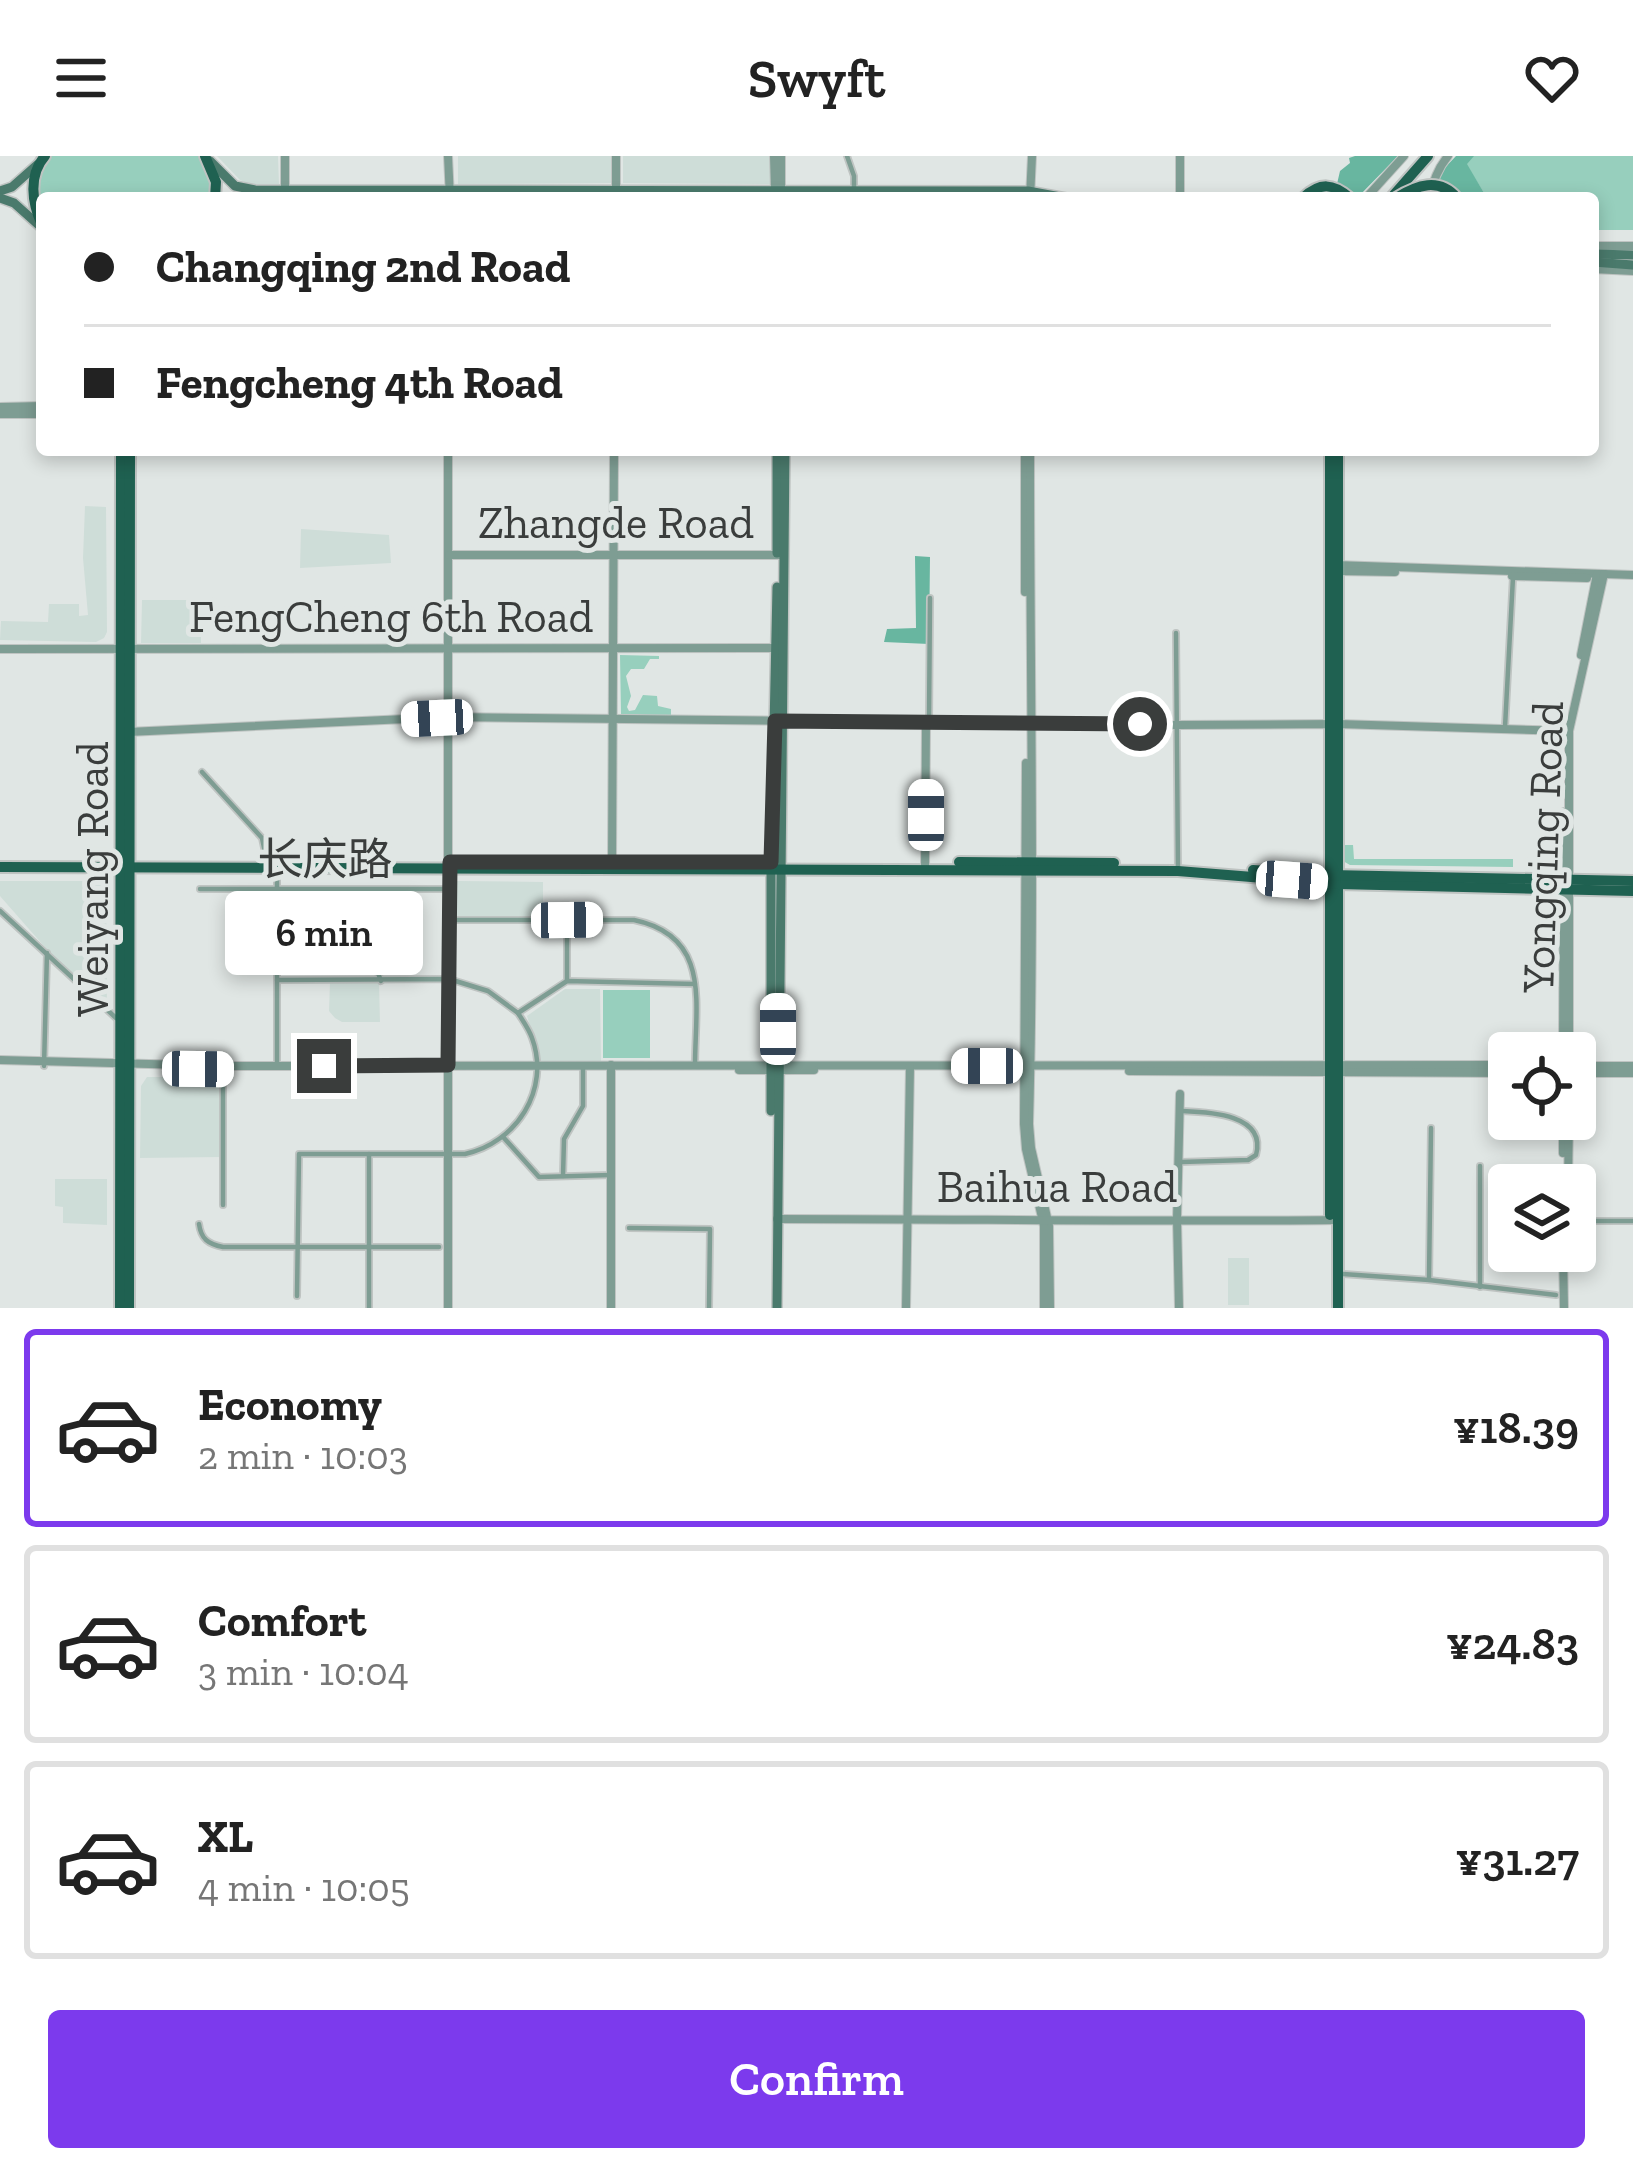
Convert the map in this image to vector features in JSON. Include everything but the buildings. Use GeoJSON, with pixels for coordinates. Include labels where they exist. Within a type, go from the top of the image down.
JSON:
{"type":"FeatureCollection","features":[{"type":"Feature","properties":{"kind":"main road"},"geometry":{"type":"LineString","coordinates":[[1384,192],[1424,156]]}},
{"type":"Feature","properties":{"kind":"main road"},"geometry":{"type":"LineString","coordinates":[[205,157],[235,186],[274,192]]}},
{"type":"Feature","properties":{"kind":"main road"},"geometry":{"type":"LineString","coordinates":[[205,157],[215,192]]}},
{"type":"Feature","properties":{"kind":"main road"},"geometry":{"type":"LineString","coordinates":[[0,194],[42,160]]}},
{"type":"Feature","properties":{"kind":"main road"},"geometry":{"type":"LineString","coordinates":[[36,213],[33,195],[42,160]]}},
{"type":"Feature","properties":{"kind":"main road"},"geometry":{"type":"LineString","coordinates":[[1396,192],[1427,184],[1440,184],[1450,192]]}},
{"type":"Feature","properties":{"kind":"main road"},"geometry":{"type":"LineString","coordinates":[[1313,192],[1322,187],[1343,192]]}},
{"type":"Feature","properties":{"kind":"main road"},"geometry":{"type":"LineString","coordinates":[[0,194],[36,222]]}},
{"type":"Feature","properties":{"kind":"main road"},"geometry":{"type":"LineString","coordinates":[[1609,262],[1633,255]]}},
{"type":"Feature","properties":{"kind":"main road"},"geometry":{"type":"LineString","coordinates":[[1599,260],[1633,268]]}},
{"type":"Feature","properties":{"kind":"main road","name":"Weiyang Road"},"geometry":{"type":"LineString","coordinates":[[120,1308],[125,456]]}},
{"type":"Feature","properties":{"kind":"main road"},"geometry":{"type":"LineString","coordinates":[[774,1308],[774,865],[781,456]]}},
{"type":"Feature","properties":{"kind":"main road"},"geometry":{"type":"LineString","coordinates":[[1334,456],[1334,1308]]}},
{"type":"Feature","properties":{"kind":"main road","name":"Weiyang Road"},"geometry":{"type":"LineString","coordinates":[[124,648],[128,732],[120,1022],[129,1308]]}},
{"type":"Feature","properties":{"kind":"main road"},"geometry":{"type":"LineString","coordinates":[[0,865],[1030,865],[1566,885],[1633,892]]}},
{"type":"Feature","properties":{"kind":"main road"},"geometry":{"type":"LineString","coordinates":[[1566,885],[1633,881]]}},
{"type":"Feature","properties":{"kind":"main road"},"geometry":{"type":"LineString","coordinates":[[774,1067],[774,1308]]}},
{"type":"Feature","properties":{"kind":"main road"},"geometry":{"type":"LineString","coordinates":[[1334,1220],[1334,1308]]}},
{"type":"Feature","properties":{"kind":"street"},"geometry":{"type":"LineString","coordinates":[[284,192],[285,156]]}},
{"type":"Feature","properties":{"kind":"street"},"geometry":{"type":"LineString","coordinates":[[450,156],[450,192]]}},
{"type":"Feature","properties":{"kind":"street"},"geometry":{"type":"LineString","coordinates":[[616,156],[616,192]]}},
{"type":"Feature","properties":{"kind":"street"},"geometry":{"type":"LineString","coordinates":[[778,156],[779,192]]}},
{"type":"Feature","properties":{"kind":"street"},"geometry":{"type":"LineString","coordinates":[[847,156],[854,192]]}},
{"type":"Feature","properties":{"kind":"street"},"geometry":{"type":"LineString","coordinates":[[1030,156],[1030,192]]}},
{"type":"Feature","properties":{"kind":"street"},"geometry":{"type":"LineString","coordinates":[[1180,156],[1180,192]]}},
{"type":"Feature","properties":{"kind":"street"},"geometry":{"type":"LineString","coordinates":[[1382,192],[1404,156]]}},
{"type":"Feature","properties":{"kind":"street"},"geometry":{"type":"LineString","coordinates":[[1433,192],[1448,156]]}},
{"type":"Feature","properties":{"kind":"street"},"geometry":{"type":"LineString","coordinates":[[1426,192],[1436,178]]}},
{"type":"Feature","properties":{"kind":"street"},"geometry":{"type":"LineString","coordinates":[[1599,256],[1633,246]]}},
{"type":"Feature","properties":{"kind":"street"},"geometry":{"type":"LineString","coordinates":[[0,410],[36,410]]}},
{"type":"Feature","properties":{"kind":"street"},"geometry":{"type":"LineString","coordinates":[[448,456],[448,1308]]}},
{"type":"Feature","properties":{"kind":"street"},"geometry":{"type":"LineString","coordinates":[[612,865],[614,456]]}},
{"type":"Feature","properties":{"kind":"street"},"geometry":{"type":"LineString","coordinates":[[1028,456],[1026,1149],[1046,1222],[1047,1308]]}},
{"type":"Feature","properties":{"kind":"street","name":"Zhangde Road"},"geometry":{"type":"LineString","coordinates":[[448,555],[780,555]]}},
{"type":"Feature","properties":{"kind":"street"},"geometry":{"type":"LineString","coordinates":[[1334,568],[1633,577]]}},
{"type":"Feature","properties":{"kind":"street"},"geometry":{"type":"LineString","coordinates":[[1504,729],[1514,573]]}},
{"type":"Feature","properties":{"kind":"street","name":"Yongqing Road"},"geometry":{"type":"LineString","coordinates":[[1566,1032],[1567,731],[1601,576]]}},
{"type":"Feature","properties":{"kind":"street"},"geometry":{"type":"LineString","coordinates":[[925,866],[931,598]]}},
{"type":"Feature","properties":{"kind":"street"},"geometry":{"type":"LineString","coordinates":[[1176,632],[1178,868]]}},
{"type":"Feature","properties":{"kind":"street","name":"FengCheng 6th Road"},"geometry":{"type":"LineString","coordinates":[[0,649],[779,648]]}},
{"type":"Feature","properties":{"kind":"street"},"geometry":{"type":"LineString","coordinates":[[128,732],[449,717],[1567,731]]}},
{"type":"Feature","properties":{"kind":"street"},"geometry":{"type":"LineString","coordinates":[[202,772],[262,838],[272,865],[277,889],[278,1068]]}},
{"type":"Feature","properties":{"kind":"street","name":"长庆路"},"geometry":{"type":"LineString","coordinates":[[200,889],[449,889]]}},
{"type":"Feature","properties":{"kind":"street"},"geometry":{"type":"LineString","coordinates":[[0,911],[120,1022]]}},
{"type":"Feature","properties":{"kind":"street"},"geometry":{"type":"LineString","coordinates":[[449,920],[634,920],[662,928],[691,958],[695,972],[695,1066]]}},
{"type":"Feature","properties":{"kind":"street"},"geometry":{"type":"LineString","coordinates":[[567,920],[567,981]]}},
{"type":"Feature","properties":{"kind":"street"},"geometry":{"type":"LineString","coordinates":[[277,928],[358,928],[380,981]]}},
{"type":"Feature","properties":{"kind":"street"},"geometry":{"type":"LineString","coordinates":[[44,1063],[47,952]]}},
{"type":"Feature","properties":{"kind":"street"},"geometry":{"type":"LineString","coordinates":[[277,980],[448,980],[488,991],[518,1013],[531,1035],[537,1067],[532,1098],[520,1120],[504,1138],[478,1151],[299,1154],[297,1296]]}},
{"type":"Feature","properties":{"kind":"street"},"geometry":{"type":"LineString","coordinates":[[518,1013],[567,981],[695,984]]}},
{"type":"Feature","properties":{"kind":"street"},"geometry":{"type":"LineString","coordinates":[[0,1062],[223,1068],[774,1067]]}},
{"type":"Feature","properties":{"kind":"street"},"geometry":{"type":"LineString","coordinates":[[537,1067],[1488,1069]]}},
{"type":"Feature","properties":{"kind":"street"},"geometry":{"type":"LineString","coordinates":[[611,1067],[611,1308]]}},
{"type":"Feature","properties":{"kind":"street"},"geometry":{"type":"LineString","coordinates":[[223,1068],[224,1205]]}},
{"type":"Feature","properties":{"kind":"street"},"geometry":{"type":"LineString","coordinates":[[906,1308],[910,1068]]}},
{"type":"Feature","properties":{"kind":"street"},"geometry":{"type":"LineString","coordinates":[[563,1176],[564,1139],[583,1106],[583,1069]]}},
{"type":"Feature","properties":{"kind":"street"},"geometry":{"type":"LineString","coordinates":[[1596,1070],[1633,1070]]}},
{"type":"Feature","properties":{"kind":"street"},"geometry":{"type":"LineString","coordinates":[[1179,1308],[1180,1094]]}},
{"type":"Feature","properties":{"kind":"street"},"geometry":{"type":"LineString","coordinates":[[1180,1111],[1233,1117],[1253,1131],[1259,1144],[1256,1155],[1248,1160],[1180,1162]]}},
{"type":"Feature","properties":{"kind":"street"},"geometry":{"type":"LineString","coordinates":[[1429,1280],[1431,1128]]}},
{"type":"Feature","properties":{"kind":"street"},"geometry":{"type":"LineString","coordinates":[[504,1138],[539,1177],[611,1175]]}},
{"type":"Feature","properties":{"kind":"street"},"geometry":{"type":"LineString","coordinates":[[369,1154],[369,1308]]}},
{"type":"Feature","properties":{"kind":"street"},"geometry":{"type":"LineString","coordinates":[[1480,1166],[1480,1287]]}},
{"type":"Feature","properties":{"kind":"street","name":"Baihua Road"},"geometry":{"type":"LineString","coordinates":[[777,1219],[1334,1220]]}},
{"type":"Feature","properties":{"kind":"street"},"geometry":{"type":"LineString","coordinates":[[1596,1221],[1633,1221]]}},
{"type":"Feature","properties":{"kind":"street"},"geometry":{"type":"LineString","coordinates":[[199,1224],[204,1239],[212,1245],[440,1246]]}},
{"type":"Feature","properties":{"kind":"street"},"geometry":{"type":"LineString","coordinates":[[629,1228],[710,1228],[709,1308]]}},
{"type":"Feature","properties":{"kind":"street"},"geometry":{"type":"LineString","coordinates":[[1566,1272],[1566,1308]]}},
{"type":"Feature","properties":{"kind":"street"},"geometry":{"type":"LineString","coordinates":[[1337,1274],[1556,1295]]}},
{"type":"Feature","properties":{"kind":"shaded area"},"geometry":{"type":"Polygon","coordinates":[[[217,156],[278,156],[279,184],[240,180],[217,156]]]}},
{"type":"Feature","properties":{"kind":"shaded area"},"geometry":{"type":"Polygon","coordinates":[[[458,156],[612,156],[612,183],[458,184],[458,156]]]}},
{"type":"Feature","properties":{"kind":"shaded area"},"geometry":{"type":"Polygon","coordinates":[[[623,156],[770,156],[771,184],[623,183],[623,156]]]}},
{"type":"Feature","properties":{"kind":"shaded area"},"geometry":{"type":"Polygon","coordinates":[[[85,506],[106,507],[104,638],[96,642],[0,640],[1,621],[48,622],[49,604],[79,604],[79,616],[88,615],[85,506]]]}},
{"type":"Feature","properties":{"kind":"shaded area"},"geometry":{"type":"Polygon","coordinates":[[[301,529],[389,535],[391,563],[300,568],[301,529]]]}},
{"type":"Feature","properties":{"kind":"shaded area"},"geometry":{"type":"Polygon","coordinates":[[[142,600],[201,600],[201,643],[141,643],[142,600]]]}},
{"type":"Feature","properties":{"kind":"shaded area"},"geometry":{"type":"Polygon","coordinates":[[[0,881],[106,881],[107,1008],[0,896],[0,881]]]}},
{"type":"Feature","properties":{"kind":"shaded area"},"geometry":{"type":"Polygon","coordinates":[[[457,881],[543,882],[543,916],[456,916],[457,881]]]}},
{"type":"Feature","properties":{"kind":"shaded area"},"geometry":{"type":"Polygon","coordinates":[[[330,982],[379,982],[380,1022],[335,1018],[329,1011],[330,982]]]}},
{"type":"Feature","properties":{"kind":"shaded area"},"geometry":{"type":"Polygon","coordinates":[[[565,989],[600,989],[601,1061],[541,1062],[527,1016],[565,989]]]}},
{"type":"Feature","properties":{"kind":"shaded area"},"geometry":{"type":"Polygon","coordinates":[[[147,1077],[220,1077],[221,1157],[140,1158],[141,1086],[147,1077]]]}},
{"type":"Feature","properties":{"kind":"shaded area"},"geometry":{"type":"Polygon","coordinates":[[[55,1179],[107,1179],[107,1225],[63,1223],[63,1207],[55,1206],[55,1179]]]}},
{"type":"Feature","properties":{"kind":"shaded area"},"geometry":{"type":"Polygon","coordinates":[[[1228,1258],[1249,1258],[1249,1305],[1228,1305],[1228,1258]]]}},
{"type":"Feature","properties":{"kind":"green space"},"geometry":{"type":"Polygon","coordinates":[[[50,156],[199,156],[210,175],[212,192],[39,192],[38,177],[50,156]]]}},
{"type":"Feature","properties":{"kind":"green space"},"geometry":{"type":"Polygon","coordinates":[[[1398,156],[1363,192],[1350,192],[1337,184],[1349,158],[1398,156]]]}},
{"type":"Feature","properties":{"kind":"green space"},"geometry":{"type":"Polygon","coordinates":[[[1456,156],[1474,156],[1467,164],[1483,192],[1450,192],[1436,183],[1456,156]]]}},
{"type":"Feature","properties":{"kind":"green space"},"geometry":{"type":"Polygon","coordinates":[[[1470,156],[1633,156],[1633,230],[1599,230],[1599,192],[1483,192],[1465,162],[1470,156]]]}},
{"type":"Feature","properties":{"kind":"green space"},"geometry":{"type":"Polygon","coordinates":[[[915,556],[930,557],[929,644],[884,642],[887,629],[916,628],[915,556]]]}},
{"type":"Feature","properties":{"kind":"green space"},"geometry":{"type":"Polygon","coordinates":[[[620,655],[659,656],[626,676],[631,696],[627,707],[635,710],[643,695],[657,696],[658,706],[671,709],[671,716],[621,714],[620,655]]]}},
{"type":"Feature","properties":{"kind":"green space"},"geometry":{"type":"Polygon","coordinates":[[[1343,845],[1353,845],[1354,859],[1513,859],[1513,867],[1350,865],[1343,861],[1343,845]]]}},
{"type":"Feature","properties":{"kind":"green space"},"geometry":{"type":"Polygon","coordinates":[[[603,990],[650,990],[650,1058],[603,1058],[603,990]]]}},
{"type":"Feature","properties":{"kind":"route"},"geometry":{"type":"LineString","coordinates":[[324,1066],[448,1065],[450,862],[771,862],[775,721],[1140,724]]}}]}
